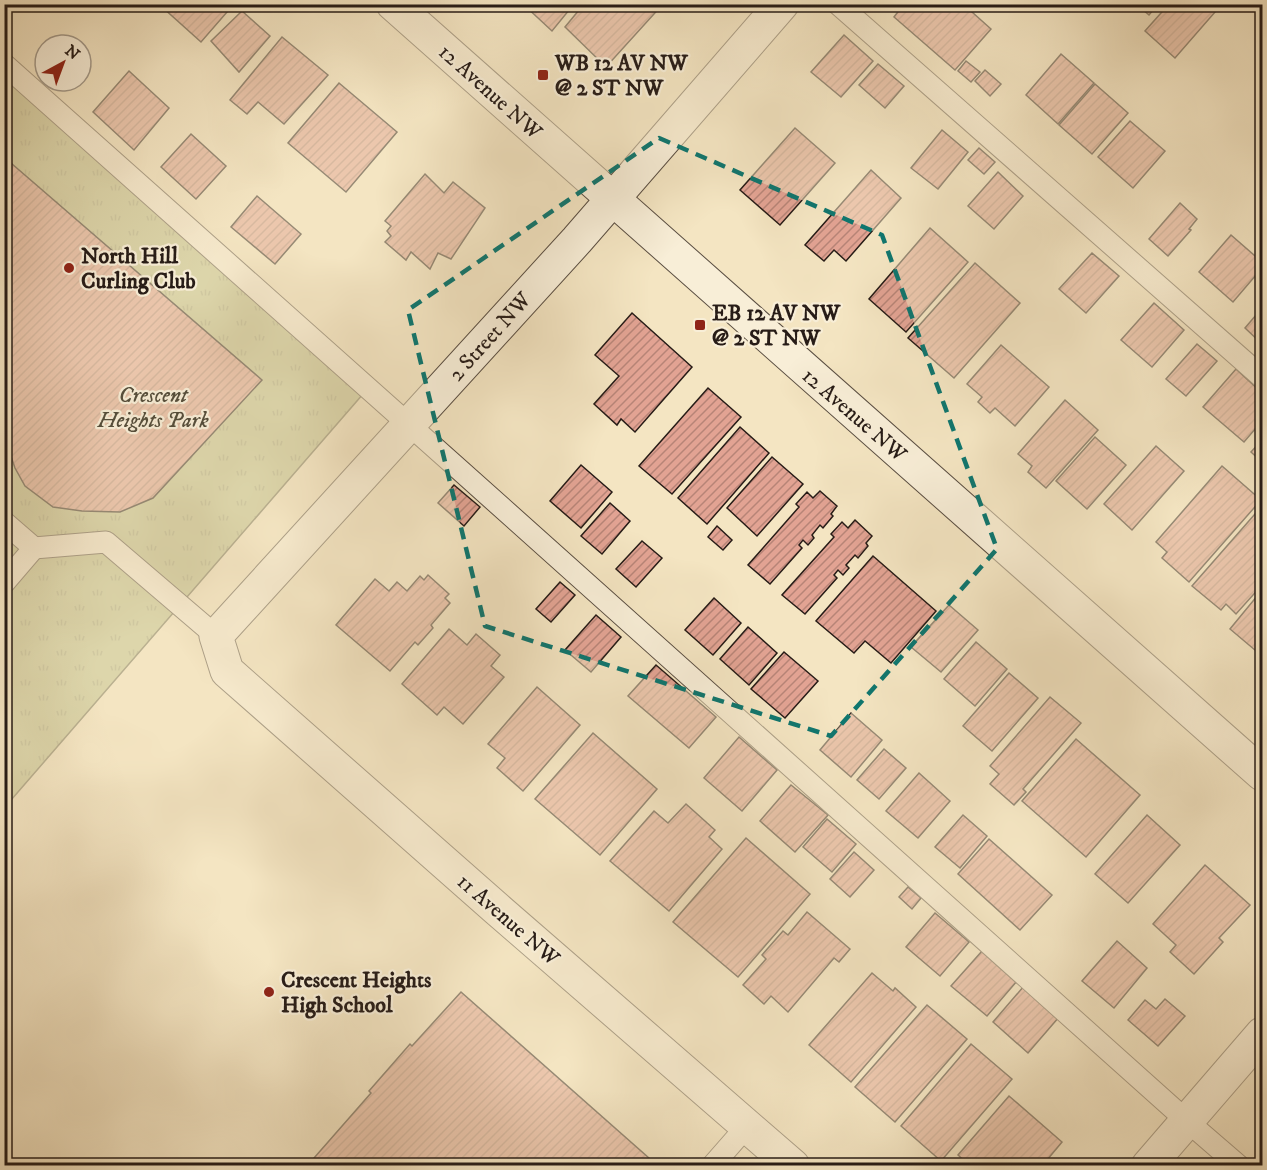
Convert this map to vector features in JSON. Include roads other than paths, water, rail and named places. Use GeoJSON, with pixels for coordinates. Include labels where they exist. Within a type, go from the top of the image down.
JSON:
{"type":"FeatureCollection","features":[{"type":"Feature","properties":{"kind":"street","name":"12 Avenue NW"},"geometry":{"type":"LineString","coordinates":[[393,4],[1263,774]]}},
{"type":"Feature","properties":{"kind":"street","name":"2 Street NW"},"geometry":{"type":"LineString","coordinates":[[216,636],[612,200],[782,4]]}},
{"type":"Feature","properties":{"kind":"street","name":"11 Avenue NW"},"geometry":{"type":"LineString","coordinates":[[216,636],[227,671],[793,1166]]}},
{"type":"Feature","properties":{"kind":"street"},"geometry":{"type":"LineString","coordinates":[[1148,1166],[1263,1034]]}},
{"type":"Feature","properties":{"kind":"lane"},"geometry":{"type":"LineString","coordinates":[[838,4],[1263,377]]}},
{"type":"Feature","properties":{"kind":"lane"},"geometry":{"type":"LineString","coordinates":[[4,64],[1239,1166]]}},
{"type":"Feature","properties":{"kind":"lane"},"geometry":{"type":"LineString","coordinates":[[4,522],[34,548]]}},
{"type":"Feature","properties":{"kind":"lane"},"geometry":{"type":"LineString","coordinates":[[4,583],[34,548],[106,542],[216,636]]}},
{"type":"Feature","properties":{"kind":"lane"},"geometry":{"type":"LineString","coordinates":[[712,1166],[747,1126]]}},
{"type":"Feature","properties":{"kind":"place","name":"WB 12 AV NW @ 2 ST NW"},"geometry":{"type":"Point","coordinates":[543,75]}},
{"type":"Feature","properties":{"kind":"place","name":"North Hill Curling Club"},"geometry":{"type":"Point","coordinates":[69,268]}},
{"type":"Feature","properties":{"kind":"place","name":"EB 12 AV NW @ 2 ST NW"},"geometry":{"type":"Point","coordinates":[700,325]}},
{"type":"Feature","properties":{"kind":"place","name":"Crescent Heights High School"},"geometry":{"type":"Point","coordinates":[269,992]}},
{"type":"Feature","properties":{"kind":"park label","name":"Crescent Heights Park"},"geometry":{"type":"Point","coordinates":[153,407]}}]}
